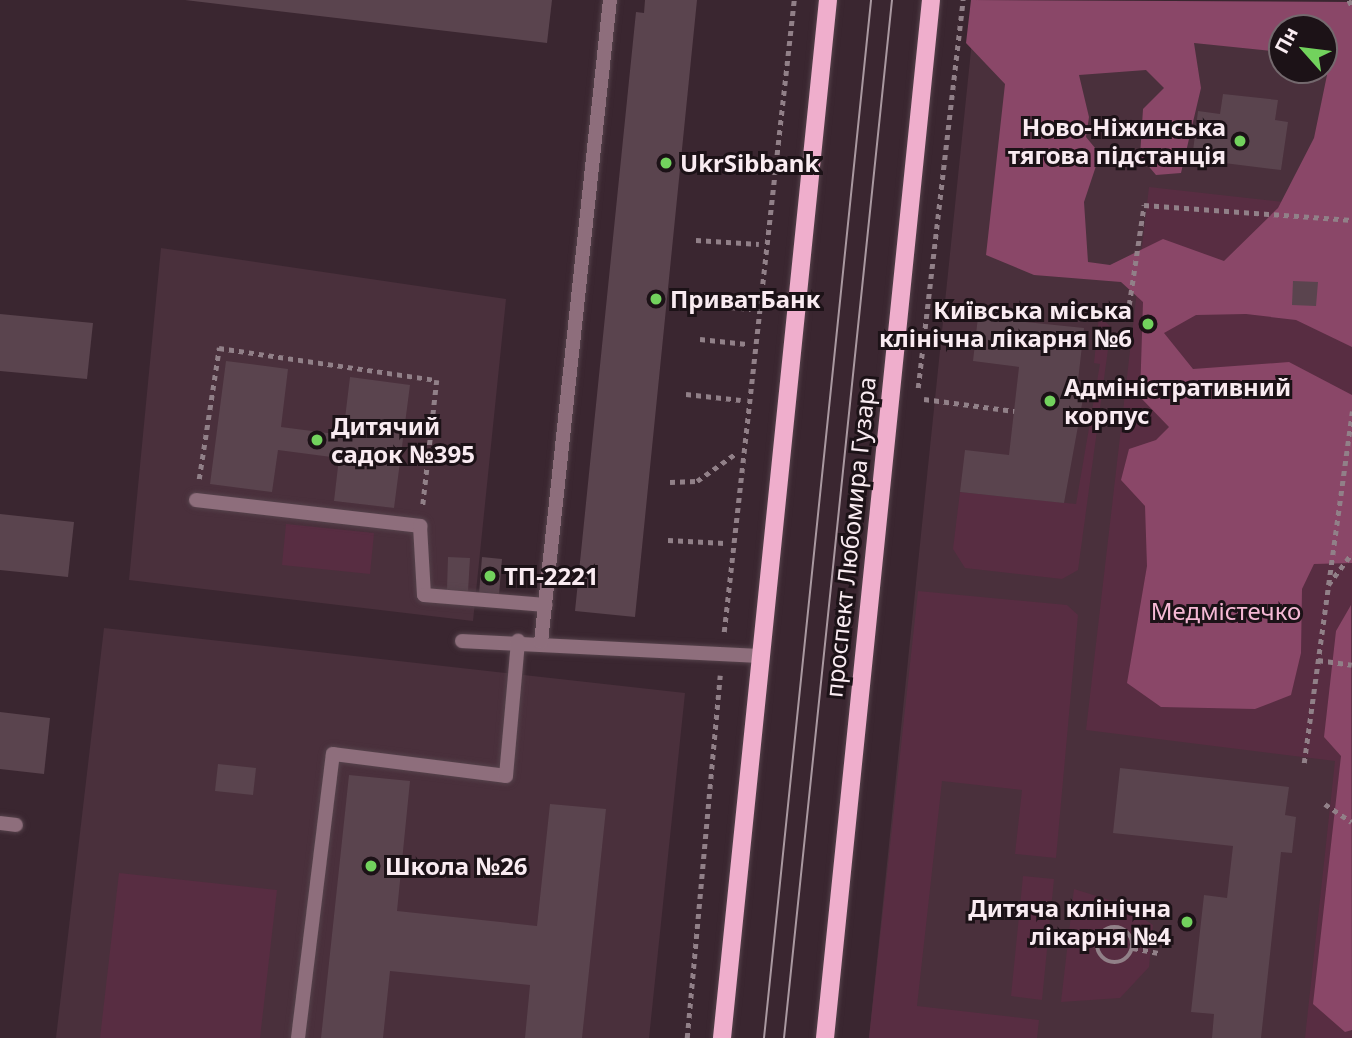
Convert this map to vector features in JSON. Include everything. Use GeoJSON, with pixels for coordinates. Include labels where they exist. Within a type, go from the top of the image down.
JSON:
{"type":"FeatureCollection","features":[{"type":"Feature","properties":{"kind":"main road"},"geometry":{"type":"LineString","coordinates":[[722,1038],[828,0]]}},
{"type":"Feature","properties":{"kind":"main road","name":"проспект Любомира Гузара"},"geometry":{"type":"LineString","coordinates":[[825,1038],[931,0]]}},
{"type":"Feature","properties":{"kind":"lane"},"geometry":{"type":"LineString","coordinates":[[541,642],[610,0]]}},
{"type":"Feature","properties":{"kind":"lane"},"geometry":{"type":"LineString","coordinates":[[196,500],[420,526],[424,595],[546,605]]}},
{"type":"Feature","properties":{"kind":"lane"},"geometry":{"type":"LineString","coordinates":[[462,641],[541,642],[763,656]]}},
{"type":"Feature","properties":{"kind":"lane"},"geometry":{"type":"LineString","coordinates":[[298,1038],[333,754],[506,776],[518,641]]}},
{"type":"Feature","properties":{"kind":"lane"},"geometry":{"type":"LineString","coordinates":[[0,823],[16,825]]}},
{"type":"Feature","properties":{"kind":"path"},"geometry":{"type":"LineString","coordinates":[[688,1038],[722,652],[794,0]]}},
{"type":"Feature","properties":{"kind":"path"},"geometry":{"type":"LineString","coordinates":[[1349,0],[1352,6]]}},
{"type":"Feature","properties":{"kind":"path"},"geometry":{"type":"LineString","coordinates":[[1129,305],[1143,205],[1352,220]]}},
{"type":"Feature","properties":{"kind":"path"},"geometry":{"type":"LineString","coordinates":[[696,240],[759,244]]}},
{"type":"Feature","properties":{"kind":"path"},"geometry":{"type":"LineString","coordinates":[[690,303],[751,309]]}},
{"type":"Feature","properties":{"kind":"path"},"geometry":{"type":"LineString","coordinates":[[700,339],[747,345]]}},
{"type":"Feature","properties":{"kind":"path"},"geometry":{"type":"LineString","coordinates":[[196,500],[219,348],[437,380],[420,526]]}},
{"type":"Feature","properties":{"kind":"path"},"geometry":{"type":"LineString","coordinates":[[687,394],[741,400]]}},
{"type":"Feature","properties":{"kind":"path"},"geometry":{"type":"LineString","coordinates":[[924,399],[1014,411]]}},
{"type":"Feature","properties":{"kind":"path"},"geometry":{"type":"LineString","coordinates":[[1304,763],[1352,411]]}},
{"type":"Feature","properties":{"kind":"path"},"geometry":{"type":"LineString","coordinates":[[670,482],[697,481],[734,454]]}},
{"type":"Feature","properties":{"kind":"path"},"geometry":{"type":"LineString","coordinates":[[668,540],[725,543]]}},
{"type":"Feature","properties":{"kind":"path"},"geometry":{"type":"LineString","coordinates":[[1328,586],[1352,553]]}},
{"type":"Feature","properties":{"kind":"path"},"geometry":{"type":"LineString","coordinates":[[1318,660],[1352,665]]}},
{"type":"Feature","properties":{"kind":"path"},"geometry":{"type":"LineString","coordinates":[[1325,804],[1352,822]]}},
{"type":"Feature","properties":{"kind":"path"},"geometry":{"type":"LineString","coordinates":[[1133,948],[1128,933],[1115,927],[1097,944],[1113,963],[1133,948],[1159,953]]}},
{"type":"Feature","properties":{"kind":"shaded area","name":"Київська міська клінічна лікарня №6"},"geometry":{"type":"Polygon","coordinates":[[[976,2],[1268,27],[1268,84],[1338,84],[1338,52],[1352,34],[1352,1038],[869,1038],[976,2]]]}},
{"type":"Feature","properties":{"kind":"shaded area","name":"Дитячий садок №395"},"geometry":{"type":"Polygon","coordinates":[[[161,248],[506,299],[473,621],[129,580],[161,248]]]}},
{"type":"Feature","properties":{"kind":"shaded area","name":"Школа №26"},"geometry":{"type":"Polygon","coordinates":[[[104,628],[685,693],[649,1038],[56,1038],[104,628]]]}},
{"type":"Feature","properties":{"kind":"green space","name":"Медмістечко"},"geometry":{"type":"Polygon","coordinates":[[[971,0],[1352,2],[1352,347],[1296,320],[1246,314],[1196,315],[1164,333],[1193,369],[1289,362],[1352,395],[1352,563],[1314,564],[1302,589],[1301,653],[1291,695],[1255,709],[1161,707],[1127,683],[1147,566],[1145,506],[1121,480],[1129,449],[1156,440],[1169,427],[1140,397],[1143,302],[1121,282],[1034,275],[986,255],[1005,84],[966,43],[971,0]],[[1268,14],[1268,51],[1194,43],[1201,88],[1181,173],[1156,175],[1140,156],[1143,109],[1164,88],[1146,70],[1079,75],[1089,117],[1086,137],[1100,154],[1084,202],[1088,262],[1110,265],[1163,239],[1224,261],[1278,208],[1314,138],[1325,84],[1338,84],[1338,14],[1268,14]]]}},
{"type":"Feature","properties":{"kind":"green space","name":"Медмістечко"},"geometry":{"type":"Polygon","coordinates":[[[1352,171],[1352,1038],[1305,1038],[1335,761],[1086,730],[1149,187],[1347,209],[1352,171]]]}},
{"type":"Feature","properties":{"kind":"green space"},"geometry":{"type":"Polygon","coordinates":[[[1099,316],[1111,327],[1078,570],[1062,579],[965,568],[953,549],[960,492],[1076,504],[1100,364],[1094,363],[1099,316]]]}},
{"type":"Feature","properties":{"kind":"green space"},"geometry":{"type":"Polygon","coordinates":[[[286,524],[374,533],[370,574],[282,565],[286,524]]]}},
{"type":"Feature","properties":{"kind":"green space"},"geometry":{"type":"Polygon","coordinates":[[[918,591],[1067,605],[1078,615],[1056,858],[1015,854],[1022,790],[942,781],[917,1006],[1039,1020],[1037,1038],[869,1038],[918,591]]]}},
{"type":"Feature","properties":{"kind":"green space"},"geometry":{"type":"Polygon","coordinates":[[[1351,605],[1352,1030],[1345,1032],[1313,1004],[1341,756],[1324,737],[1336,631],[1351,605]]]}},
{"type":"Feature","properties":{"kind":"green space"},"geometry":{"type":"Polygon","coordinates":[[[119,873],[277,890],[260,1038],[100,1038],[119,873]]]}},
{"type":"Feature","properties":{"kind":"green space"},"geometry":{"type":"Polygon","coordinates":[[[1023,876],[1054,879],[1042,1000],[1011,996],[1023,876]]]}},
{"type":"Feature","properties":{"kind":"green space"},"geometry":{"type":"Polygon","coordinates":[[[1074,889],[1119,903],[1153,925],[1149,967],[1120,998],[1061,1002],[1074,889]]]}},
{"type":"Feature","properties":{"kind":"building"},"geometry":{"type":"Polygon","coordinates":[[[185,0],[552,0],[547,43],[185,0]]]}},
{"type":"Feature","properties":{"kind":"building"},"geometry":{"type":"Polygon","coordinates":[[[645,0],[697,0],[635,617],[575,611],[636,12],[644,13],[645,0]]]}},
{"type":"Feature","properties":{"kind":"building","name":"Ново-Ніжинська тягова підстанція"},"geometry":{"type":"Polygon","coordinates":[[[1223,94],[1278,100],[1275,120],[1288,122],[1281,170],[1192,159],[1198,111],[1220,114],[1223,94]]]}},
{"type":"Feature","properties":{"kind":"building"},"geometry":{"type":"Polygon","coordinates":[[[1293,281],[1318,282],[1316,306],[1292,305],[1293,281]]]}},
{"type":"Feature","properties":{"kind":"building"},"geometry":{"type":"Polygon","coordinates":[[[0,314],[93,323],[87,379],[0,371],[0,314]]]}},
{"type":"Feature","properties":{"kind":"building","name":"Адміністративний корпус"},"geometry":{"type":"Polygon","coordinates":[[[978,317],[1084,328],[1078,381],[1086,382],[1064,503],[960,492],[965,450],[1009,455],[1019,367],[973,361],[978,317]]]}},
{"type":"Feature","properties":{"kind":"building"},"geometry":{"type":"Polygon","coordinates":[[[226,361],[288,369],[281,427],[343,435],[350,377],[410,385],[394,508],[334,501],[339,458],[278,450],[272,492],[210,484],[226,361]]]}},
{"type":"Feature","properties":{"kind":"building"},"geometry":{"type":"Polygon","coordinates":[[[0,514],[74,522],[68,577],[0,570],[0,514]]]}},
{"type":"Feature","properties":{"kind":"building"},"geometry":{"type":"Polygon","coordinates":[[[448,557],[470,558],[468,591],[447,590],[448,557]]]}},
{"type":"Feature","properties":{"kind":"building","name":"ТП-2221"},"geometry":{"type":"Polygon","coordinates":[[[482,557],[502,559],[499,595],[479,594],[482,557]]]}},
{"type":"Feature","properties":{"kind":"building"},"geometry":{"type":"Polygon","coordinates":[[[0,712],[50,718],[44,774],[0,769],[0,712]]]}},
{"type":"Feature","properties":{"kind":"building"},"geometry":{"type":"Polygon","coordinates":[[[218,764],[256,768],[253,795],[215,791],[218,764]]]}},
{"type":"Feature","properties":{"kind":"building"},"geometry":{"type":"Polygon","coordinates":[[[1120,768],[1289,787],[1285,815],[1296,817],[1292,853],[1281,852],[1261,1038],[1212,1038],[1214,1014],[1191,1012],[1204,895],[1227,898],[1233,846],[1113,833],[1120,768]]]}},
{"type":"Feature","properties":{"kind":"building"},"geometry":{"type":"Polygon","coordinates":[[[349,775],[410,781],[397,911],[537,926],[550,804],[606,809],[582,1038],[525,1038],[530,985],[390,971],[383,1038],[321,1038],[349,775]]]}},
{"type":"Feature","properties":{"kind":"tram line"},"geometry":{"type":"LineString","coordinates":[[764,1038],[871,0]]}},
{"type":"Feature","properties":{"kind":"tram line"},"geometry":{"type":"LineString","coordinates":[[784,1038],[892,0]]}},
{"type":"Feature","properties":{"kind":"place","name":"Ново-Ніжинська тягова підстанція"},"geometry":{"type":"Point","coordinates":[1240,141]}},
{"type":"Feature","properties":{"kind":"place","name":"UkrSibbank"},"geometry":{"type":"Point","coordinates":[666,163]}},
{"type":"Feature","properties":{"kind":"place","name":"ПриватБанк"},"geometry":{"type":"Point","coordinates":[656,299]}},
{"type":"Feature","properties":{"kind":"place","name":"Київська міська клінічна лікарня №6"},"geometry":{"type":"Point","coordinates":[1148,324]}},
{"type":"Feature","properties":{"kind":"place","name":"Адміністративний корпус"},"geometry":{"type":"Point","coordinates":[1050,401]}},
{"type":"Feature","properties":{"kind":"place","name":"Дитячий садок №395"},"geometry":{"type":"Point","coordinates":[317,440]}},
{"type":"Feature","properties":{"kind":"place","name":"ТП-2221"},"geometry":{"type":"Point","coordinates":[490,576]}},
{"type":"Feature","properties":{"kind":"place","name":"Школа №26"},"geometry":{"type":"Point","coordinates":[371,866]}},
{"type":"Feature","properties":{"kind":"place","name":"Дитяча клінічна лікарня №4"},"geometry":{"type":"Point","coordinates":[1187,922]}}]}
